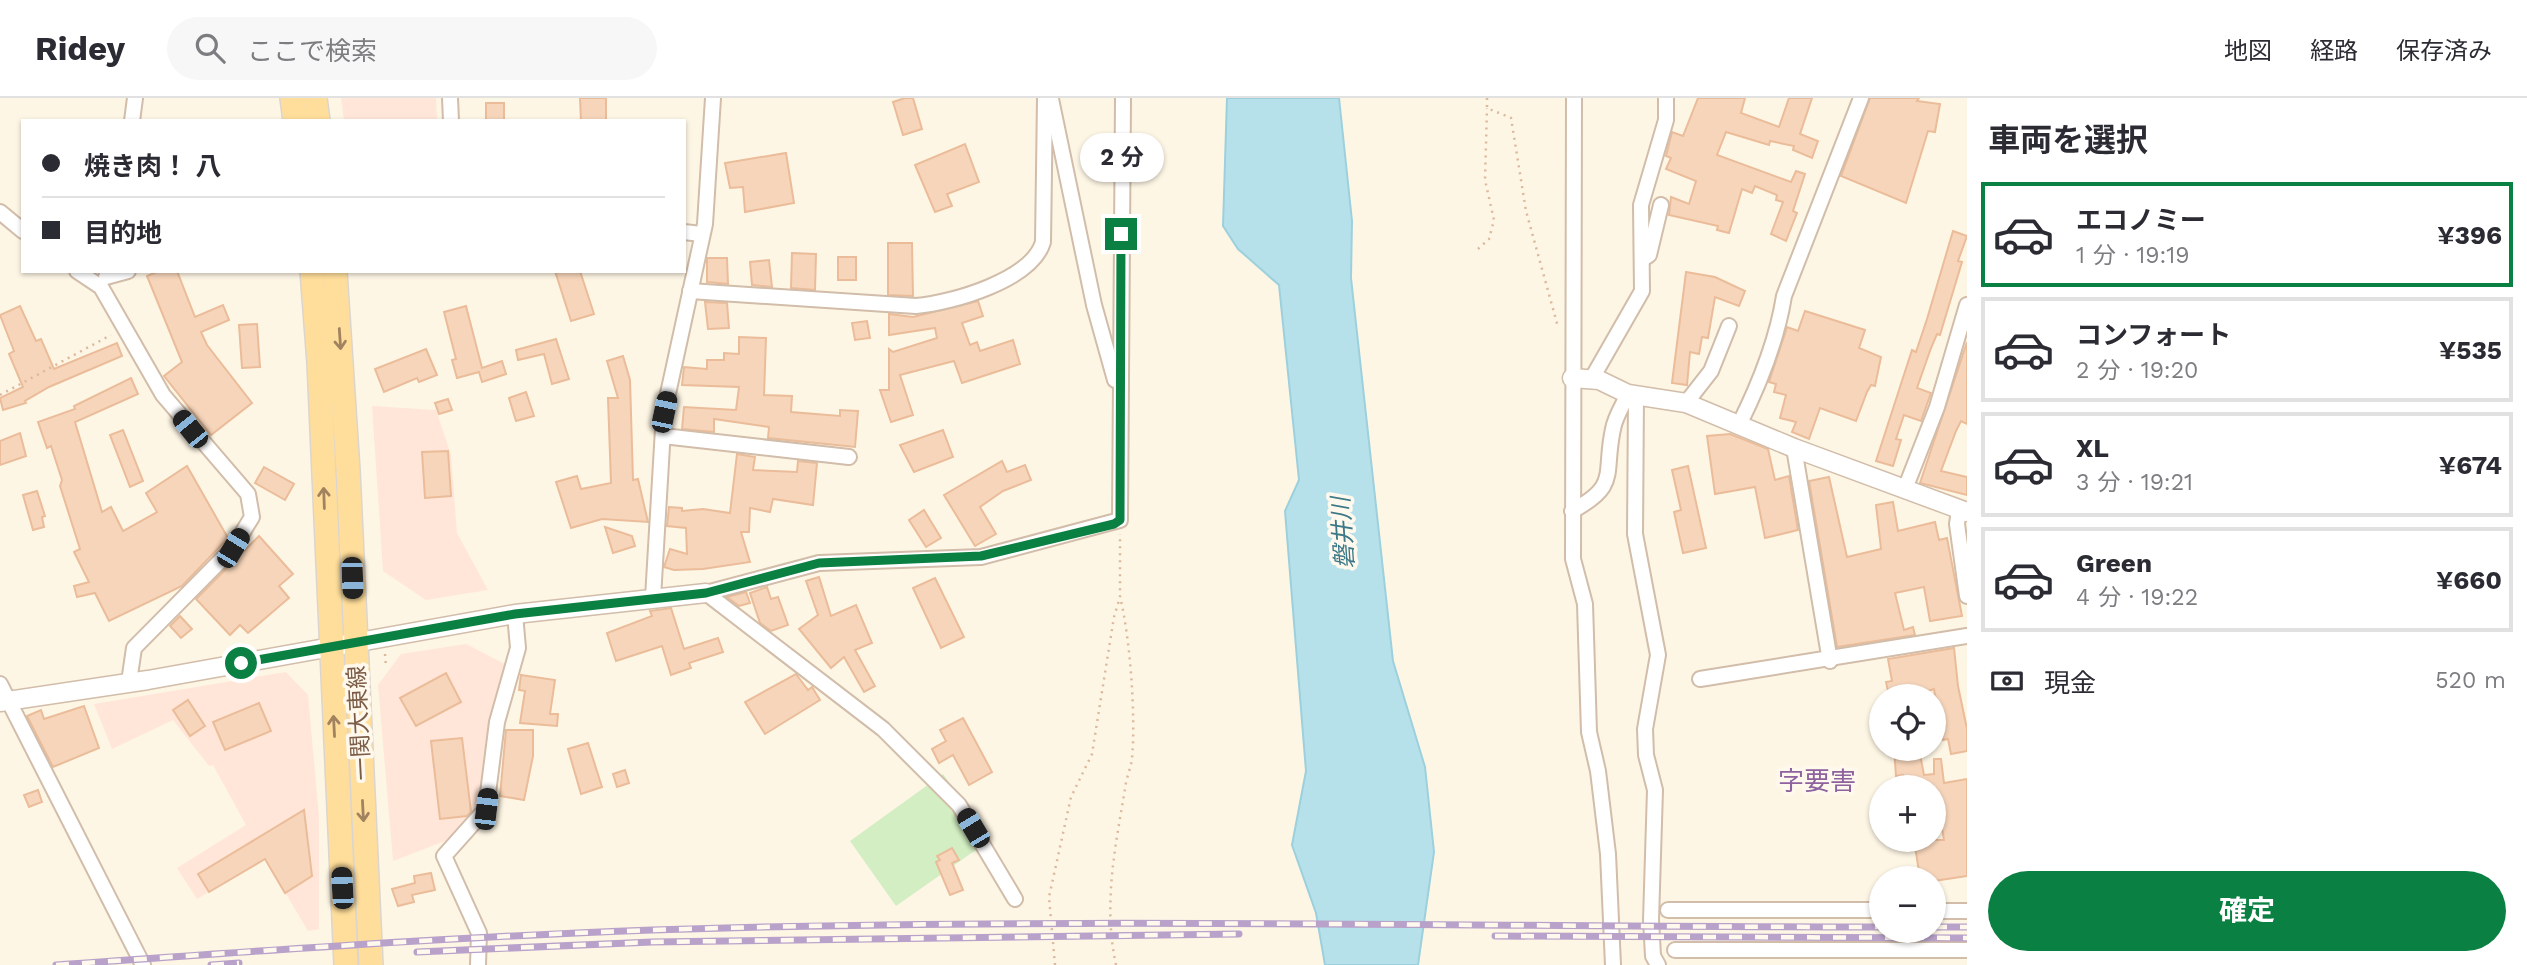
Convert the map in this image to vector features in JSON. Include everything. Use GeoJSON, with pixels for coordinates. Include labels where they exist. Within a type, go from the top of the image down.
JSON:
{"type":"FeatureCollection","features":[{"type":"Feature","properties":{"kind":"main road"},"geometry":{"type":"LineString","coordinates":[[292,98],[295,119]]}},
{"type":"Feature","properties":{"kind":"main road"},"geometry":{"type":"LineString","coordinates":[[315,98],[318,119]]}},
{"type":"Feature","properties":{"kind":"main road","name":"一関大東線"},"geometry":{"type":"LineString","coordinates":[[312,273],[319,363],[346,965]]}},
{"type":"Feature","properties":{"kind":"main road","name":"一関大東線"},"geometry":{"type":"LineString","coordinates":[[335,273],[370,965]]}},
{"type":"Feature","properties":{"kind":"street"},"geometry":{"type":"LineString","coordinates":[[132,119],[135,98]]}},
{"type":"Feature","properties":{"kind":"street"},"geometry":{"type":"LineString","coordinates":[[450,98],[451,119]]}},
{"type":"Feature","properties":{"kind":"street"},"geometry":{"type":"LineString","coordinates":[[653,598],[664,412],[701,234],[712,144],[713,98]]}},
{"type":"Feature","properties":{"kind":"street"},"geometry":{"type":"LineString","coordinates":[[691,291],[916,306],[940,304],[976,291],[1029,265],[1040,252],[1043,242],[1045,98]]}},
{"type":"Feature","properties":{"kind":"street"},"geometry":{"type":"LineString","coordinates":[[1051,98],[1094,305],[1120,397]]}},
{"type":"Feature","properties":{"kind":"street"},"geometry":{"type":"LineString","coordinates":[[143,965],[2,696],[130,682],[515,614],[602,607],[653,598],[706,593],[819,563],[981,556],[1120,520],[1123,98]]}},
{"type":"Feature","properties":{"kind":"street"},"geometry":{"type":"LineString","coordinates":[[1574,98],[1573,559],[1585,604],[1589,732],[1598,771],[1608,854],[1613,965]]}},
{"type":"Feature","properties":{"kind":"street"},"geometry":{"type":"LineString","coordinates":[[1591,380],[1642,291],[1641,205],[1666,120],[1666,98]]}},
{"type":"Feature","properties":{"kind":"street"},"geometry":{"type":"LineString","coordinates":[[1739,425],[1755,394],[1781,317],[1784,296],[1861,98]]}},
{"type":"Feature","properties":{"kind":"street"},"geometry":{"type":"LineString","coordinates":[[1642,259],[1649,256],[1661,205]]}},
{"type":"Feature","properties":{"kind":"street"},"geometry":{"type":"LineString","coordinates":[[0,212],[21,230]]}},
{"type":"Feature","properties":{"kind":"street"},"geometry":{"type":"LineString","coordinates":[[686,232],[701,234]]}},
{"type":"Feature","properties":{"kind":"street"},"geometry":{"type":"LineString","coordinates":[[84,273],[105,279],[122,273]]}},
{"type":"Feature","properties":{"kind":"street"},"geometry":{"type":"LineString","coordinates":[[105,279],[124,328],[163,395],[248,494],[252,517],[233,548],[135,648],[130,682]]}},
{"type":"Feature","properties":{"kind":"street"},"geometry":{"type":"LineString","coordinates":[[1905,489],[1937,407],[1967,305]]}},
{"type":"Feature","properties":{"kind":"street"},"geometry":{"type":"LineString","coordinates":[[1686,403],[1711,371],[1729,326]]}},
{"type":"Feature","properties":{"kind":"street"},"geometry":{"type":"LineString","coordinates":[[1572,378],[1591,380],[1632,394],[1686,403],[1794,448],[1963,511],[1957,524],[1967,596]]}},
{"type":"Feature","properties":{"kind":"street"},"geometry":{"type":"LineString","coordinates":[[1572,511],[1598,497],[1608,477],[1613,427],[1632,394]]}},
{"type":"Feature","properties":{"kind":"street"},"geometry":{"type":"LineString","coordinates":[[1632,394],[1635,534],[1658,655],[1645,729],[1646,755],[1655,790],[1651,920],[1653,956],[1658,965]]}},
{"type":"Feature","properties":{"kind":"street"},"geometry":{"type":"LineString","coordinates":[[663,436],[849,457]]}},
{"type":"Feature","properties":{"kind":"street"},"geometry":{"type":"LineString","coordinates":[[1794,448],[1830,661]]}},
{"type":"Feature","properties":{"kind":"street"},"geometry":{"type":"LineString","coordinates":[[706,593],[883,729],[959,805],[1015,900]]}},
{"type":"Feature","properties":{"kind":"street"},"geometry":{"type":"LineString","coordinates":[[478,965],[479,933],[444,856],[486,809],[497,722],[518,648],[515,614]]}},
{"type":"Feature","properties":{"kind":"street"},"geometry":{"type":"LineString","coordinates":[[1700,680],[1830,661],[1967,636]]}},
{"type":"Feature","properties":{"kind":"street"},"geometry":{"type":"LineString","coordinates":[[1668,910],[1869,910]]}},
{"type":"Feature","properties":{"kind":"street"},"geometry":{"type":"LineString","coordinates":[[1946,911],[1967,911]]}},
{"type":"Feature","properties":{"kind":"street"},"geometry":{"type":"LineString","coordinates":[[1675,950],[1967,950]]}},
{"type":"Feature","properties":{"kind":"path"},"geometry":{"type":"LineString","coordinates":[[1478,248],[1489,239],[1494,220],[1485,180],[1487,98]]}},
{"type":"Feature","properties":{"kind":"path"},"geometry":{"type":"LineString","coordinates":[[1487,108],[1511,118],[1526,211],[1560,330]]}},
{"type":"Feature","properties":{"kind":"path"},"geometry":{"type":"LineString","coordinates":[[0,395],[124,328]]}},
{"type":"Feature","properties":{"kind":"path"},"geometry":{"type":"LineString","coordinates":[[1116,965],[1109,887],[1125,786],[1132,761],[1133,740],[1126,634],[1120,597],[1120,520]]}},
{"type":"Feature","properties":{"kind":"path"},"geometry":{"type":"LineString","coordinates":[[1055,965],[1049,897],[1072,797],[1092,754],[1114,617],[1120,597]]}},
{"type":"Feature","properties":{"kind":"path"},"geometry":{"type":"LineString","coordinates":[[386,654],[386,667]]}},
{"type":"Feature","properties":{"kind":"shaded area"},"geometry":{"type":"Polygon","coordinates":[[[341,98],[436,98],[437,119],[344,119],[341,98]]]}},
{"type":"Feature","properties":{"kind":"shaded area"},"geometry":{"type":"Polygon","coordinates":[[[372,406],[436,410],[451,455],[457,533],[488,590],[426,600],[383,571],[372,406]]]}},
{"type":"Feature","properties":{"kind":"shaded area"},"geometry":{"type":"Polygon","coordinates":[[[466,644],[505,664],[491,721],[480,808],[445,841],[393,861],[378,685],[401,654],[466,644]]]}},
{"type":"Feature","properties":{"kind":"shaded area"},"geometry":{"type":"Polygon","coordinates":[[[286,672],[308,695],[319,817],[319,929],[308,931],[265,859],[197,899],[177,868],[246,825],[213,765],[209,766],[173,720],[112,749],[94,704],[286,672]]]}},
{"type":"Feature","properties":{"kind":"green space"},"geometry":{"type":"Polygon","coordinates":[[[943,774],[990,840],[896,906],[850,841],[943,774]]]}},
{"type":"Feature","properties":{"kind":"water","name":"磐井川"},"geometry":{"type":"Polygon","coordinates":[[[1227,98],[1339,98],[1352,221],[1351,278],[1393,661],[1425,767],[1434,852],[1418,965],[1325,965],[1316,913],[1292,845],[1306,771],[1285,511],[1299,480],[1279,285],[1238,249],[1223,226],[1227,98]]]}},
{"type":"Feature","properties":{"kind":"building"},"geometry":{"type":"Polygon","coordinates":[[[580,98],[606,98],[606,119],[581,119],[580,98]]]}},
{"type":"Feature","properties":{"kind":"building"},"geometry":{"type":"Polygon","coordinates":[[[913,98],[922,129],[903,135],[893,102],[913,98]]]}},
{"type":"Feature","properties":{"kind":"building"},"geometry":{"type":"Polygon","coordinates":[[[1698,98],[1745,98],[1741,113],[1779,127],[1789,98],[1812,98],[1800,134],[1818,141],[1812,158],[1793,150],[1794,146],[1770,141],[1769,145],[1726,132],[1717,155],[1791,182],[1796,171],[1805,174],[1793,211],[1797,213],[1786,241],[1771,234],[1783,202],[1776,200],[1777,195],[1755,186],[1752,193],[1742,189],[1729,233],[1717,230],[1718,226],[1669,215],[1671,197],[1689,204],[1696,181],[1666,169],[1671,158],[1666,156],[1672,132],[1683,136],[1698,98]]]}},
{"type":"Feature","properties":{"kind":"building"},"geometry":{"type":"Polygon","coordinates":[[[1870,98],[1919,98],[1917,101],[1940,104],[1935,132],[1928,131],[1906,203],[1841,176],[1870,98]]]}},
{"type":"Feature","properties":{"kind":"building"},"geometry":{"type":"Polygon","coordinates":[[[486,103],[504,103],[504,119],[486,119],[486,103]]]}},
{"type":"Feature","properties":{"kind":"building"},"geometry":{"type":"Polygon","coordinates":[[[965,144],[979,182],[947,194],[952,206],[935,212],[915,165],[965,144]]]}},
{"type":"Feature","properties":{"kind":"building"},"geometry":{"type":"Polygon","coordinates":[[[786,153],[794,203],[745,212],[743,187],[730,188],[725,163],[786,153]]]}},
{"type":"Feature","properties":{"kind":"building"},"geometry":{"type":"Polygon","coordinates":[[[1953,231],[1967,236],[1958,261],[1962,262],[1940,335],[1937,334],[1917,388],[1931,393],[1921,421],[1904,415],[1896,439],[1901,440],[1893,466],[1876,461],[1912,350],[1916,352],[1953,231]]]}},
{"type":"Feature","properties":{"kind":"building"},"geometry":{"type":"Polygon","coordinates":[[[888,243],[912,243],[913,296],[888,295],[888,243]]]}},
{"type":"Feature","properties":{"kind":"building"},"geometry":{"type":"Polygon","coordinates":[[[792,253],[816,254],[815,290],[791,288],[792,253]]]}},
{"type":"Feature","properties":{"kind":"building"},"geometry":{"type":"Polygon","coordinates":[[[838,257],[856,257],[856,280],[838,280],[838,257]]]}},
{"type":"Feature","properties":{"kind":"building"},"geometry":{"type":"Polygon","coordinates":[[[707,258],[727,258],[728,284],[707,282],[707,258]]]}},
{"type":"Feature","properties":{"kind":"building"},"geometry":{"type":"Polygon","coordinates":[[[769,260],[772,287],[752,285],[750,262],[769,260]]]}},
{"type":"Feature","properties":{"kind":"building"},"geometry":{"type":"Polygon","coordinates":[[[1686,272],[1715,277],[1745,291],[1739,306],[1715,297],[1708,338],[1702,337],[1699,354],[1690,352],[1687,385],[1672,383],[1686,272]]]}},
{"type":"Feature","properties":{"kind":"building"},"geometry":{"type":"Polygon","coordinates":[[[154,273],[178,273],[195,317],[223,305],[229,320],[201,332],[207,345],[252,403],[211,435],[164,376],[182,362],[147,276],[154,273]]]}},
{"type":"Feature","properties":{"kind":"building"},"geometry":{"type":"Polygon","coordinates":[[[556,273],[581,273],[594,314],[571,321],[556,273]]]}},
{"type":"Feature","properties":{"kind":"building"},"geometry":{"type":"Polygon","coordinates":[[[978,301],[983,316],[962,323],[970,345],[977,342],[980,351],[1013,340],[1020,364],[962,383],[954,361],[900,375],[913,415],[891,422],[880,390],[889,390],[889,349],[893,352],[937,338],[935,328],[889,335],[889,314],[913,317],[978,301]]]}},
{"type":"Feature","properties":{"kind":"building"},"geometry":{"type":"Polygon","coordinates":[[[705,302],[727,303],[729,328],[708,329],[705,302]]]}},
{"type":"Feature","properties":{"kind":"building"},"geometry":{"type":"Polygon","coordinates":[[[20,306],[36,341],[41,339],[54,369],[117,343],[122,356],[49,387],[25,401],[26,403],[3,410],[0,398],[23,387],[9,354],[14,351],[0,315],[20,306]]]}},
{"type":"Feature","properties":{"kind":"building"},"geometry":{"type":"Polygon","coordinates":[[[466,306],[482,368],[502,361],[506,374],[482,382],[479,372],[457,378],[452,360],[456,359],[444,312],[466,306]]]}},
{"type":"Feature","properties":{"kind":"building"},"geometry":{"type":"Polygon","coordinates":[[[1805,311],[1865,330],[1859,348],[1881,357],[1875,386],[1871,385],[1867,392],[1856,421],[1820,408],[1809,439],[1792,432],[1796,422],[1780,418],[1786,395],[1774,392],[1776,384],[1769,382],[1787,327],[1798,331],[1805,311]]]}},
{"type":"Feature","properties":{"kind":"building"},"geometry":{"type":"Polygon","coordinates":[[[867,321],[870,338],[855,340],[852,323],[867,321]]]}},
{"type":"Feature","properties":{"kind":"building"},"geometry":{"type":"Polygon","coordinates":[[[257,324],[260,367],[242,368],[239,325],[257,324]]]}},
{"type":"Feature","properties":{"kind":"building"},"geometry":{"type":"Polygon","coordinates":[[[739,337],[766,338],[764,395],[792,396],[791,412],[840,416],[840,410],[858,411],[855,447],[768,438],[769,427],[714,419],[714,432],[682,429],[684,407],[736,410],[739,387],[682,385],[684,367],[707,369],[707,360],[724,360],[724,353],[739,354],[739,337]]]}},
{"type":"Feature","properties":{"kind":"building"},"geometry":{"type":"Polygon","coordinates":[[[556,339],[569,379],[552,384],[544,354],[518,360],[516,350],[556,339]]]}},
{"type":"Feature","properties":{"kind":"building"},"geometry":{"type":"Polygon","coordinates":[[[1967,342],[1967,424],[1961,421],[1941,471],[1967,477],[1967,495],[1920,483],[1967,342]]]}},
{"type":"Feature","properties":{"kind":"building"},"geometry":{"type":"Polygon","coordinates":[[[426,349],[437,375],[419,382],[417,378],[384,392],[375,369],[426,349]]]}},
{"type":"Feature","properties":{"kind":"building"},"geometry":{"type":"Polygon","coordinates":[[[623,356],[630,380],[633,480],[638,479],[648,522],[602,519],[571,528],[556,482],[577,476],[581,489],[611,483],[608,398],[618,398],[607,361],[623,356]]]}},
{"type":"Feature","properties":{"kind":"building"},"geometry":{"type":"Polygon","coordinates":[[[131,378],[138,394],[75,422],[102,512],[111,507],[123,531],[157,512],[146,493],[187,466],[228,538],[182,586],[109,621],[95,593],[77,597],[74,586],[89,582],[74,552],[80,549],[60,486],[62,480],[51,446],[47,448],[38,422],[75,409],[74,406],[131,378]]]}},
{"type":"Feature","properties":{"kind":"building"},"geometry":{"type":"Polygon","coordinates":[[[526,392],[534,416],[516,421],[509,398],[526,392]]]}},
{"type":"Feature","properties":{"kind":"building"},"geometry":{"type":"Polygon","coordinates":[[[448,399],[452,410],[439,414],[435,403],[448,399]]]}},
{"type":"Feature","properties":{"kind":"building"},"geometry":{"type":"Polygon","coordinates":[[[123,430],[143,481],[130,487],[110,435],[123,430]]]}},
{"type":"Feature","properties":{"kind":"building"},"geometry":{"type":"Polygon","coordinates":[[[943,430],[953,457],[914,472],[900,445],[943,430]]]}},
{"type":"Feature","properties":{"kind":"building"},"geometry":{"type":"Polygon","coordinates":[[[20,433],[26,456],[0,465],[0,441],[20,433]]]}},
{"type":"Feature","properties":{"kind":"building"},"geometry":{"type":"Polygon","coordinates":[[[1730,434],[1768,449],[1775,480],[1789,476],[1798,530],[1765,538],[1755,487],[1715,494],[1707,436],[1730,434]]]}},
{"type":"Feature","properties":{"kind":"building"},"geometry":{"type":"Polygon","coordinates":[[[448,451],[451,496],[425,498],[422,452],[448,451]]]}},
{"type":"Feature","properties":{"kind":"building"},"geometry":{"type":"Polygon","coordinates":[[[737,454],[755,457],[753,470],[797,472],[798,461],[817,463],[813,505],[773,499],[770,512],[750,508],[749,532],[741,532],[750,562],[703,569],[674,570],[664,567],[670,549],[687,554],[686,528],[667,526],[669,507],[682,508],[682,511],[703,509],[730,513],[737,454]]]}},
{"type":"Feature","properties":{"kind":"building"},"geometry":{"type":"Polygon","coordinates":[[[1002,461],[1007,472],[1025,465],[1031,480],[1003,491],[980,507],[996,534],[975,546],[944,495],[1002,461]]]}},
{"type":"Feature","properties":{"kind":"building"},"geometry":{"type":"Polygon","coordinates":[[[1688,466],[1706,548],[1683,553],[1674,512],[1681,510],[1672,470],[1688,466]]]}},
{"type":"Feature","properties":{"kind":"building"},"geometry":{"type":"Polygon","coordinates":[[[264,467],[294,484],[285,500],[255,483],[264,467]]]}},
{"type":"Feature","properties":{"kind":"building"},"geometry":{"type":"Polygon","coordinates":[[[1829,477],[1847,557],[1881,549],[1876,505],[1893,502],[1898,531],[1935,522],[1939,540],[1947,538],[1962,616],[1930,621],[1924,587],[1895,593],[1904,630],[1913,627],[1915,635],[1837,647],[1809,481],[1829,477]]]}},
{"type":"Feature","properties":{"kind":"building"},"geometry":{"type":"Polygon","coordinates":[[[37,491],[45,516],[42,517],[44,527],[33,530],[23,495],[37,491]]]}},
{"type":"Feature","properties":{"kind":"building"},"geometry":{"type":"Polygon","coordinates":[[[924,510],[941,538],[926,547],[909,520],[924,510]]]}},
{"type":"Feature","properties":{"kind":"building"},"geometry":{"type":"Polygon","coordinates":[[[605,527],[632,536],[635,546],[613,553],[605,527]]]}},
{"type":"Feature","properties":{"kind":"building"},"geometry":{"type":"Polygon","coordinates":[[[259,536],[293,574],[279,586],[289,598],[248,633],[240,625],[230,635],[196,599],[259,536]]]}},
{"type":"Feature","properties":{"kind":"building"},"geometry":{"type":"Polygon","coordinates":[[[819,577],[831,616],[856,605],[872,643],[855,650],[875,686],[864,692],[844,657],[831,668],[799,629],[818,615],[806,581],[819,577]]]}},
{"type":"Feature","properties":{"kind":"building"},"geometry":{"type":"Polygon","coordinates":[[[935,578],[964,637],[941,648],[913,588],[935,578]]]}},
{"type":"Feature","properties":{"kind":"building"},"geometry":{"type":"Polygon","coordinates":[[[767,587],[771,599],[778,597],[788,625],[771,631],[760,623],[750,593],[767,587]]]}},
{"type":"Feature","properties":{"kind":"building"},"geometry":{"type":"Polygon","coordinates":[[[746,592],[750,603],[739,606],[727,597],[746,592]]]}},
{"type":"Feature","properties":{"kind":"building"},"geometry":{"type":"Polygon","coordinates":[[[671,608],[684,649],[718,638],[723,652],[689,663],[691,668],[671,675],[662,646],[616,661],[607,633],[652,616],[650,611],[671,608]]]}},
{"type":"Feature","properties":{"kind":"building"},"geometry":{"type":"Polygon","coordinates":[[[180,616],[192,629],[181,638],[170,626],[180,616]]]}},
{"type":"Feature","properties":{"kind":"building"},"geometry":{"type":"Polygon","coordinates":[[[1954,648],[1967,729],[1967,751],[1951,754],[1946,739],[1946,684],[1886,684],[1892,681],[1888,659],[1954,648]]]}},
{"type":"Feature","properties":{"kind":"building"},"geometry":{"type":"Polygon","coordinates":[[[446,673],[461,702],[416,726],[400,698],[446,673]]]}},
{"type":"Feature","properties":{"kind":"building"},"geometry":{"type":"Polygon","coordinates":[[[796,674],[808,690],[812,687],[820,700],[765,734],[745,702],[796,674]]]}},
{"type":"Feature","properties":{"kind":"building"},"geometry":{"type":"Polygon","coordinates":[[[521,675],[555,680],[550,714],[558,714],[557,726],[520,723],[525,691],[519,690],[521,675]]]}},
{"type":"Feature","properties":{"kind":"building"},"geometry":{"type":"Polygon","coordinates":[[[188,700],[205,726],[190,736],[173,710],[188,700]]]}},
{"type":"Feature","properties":{"kind":"building"},"geometry":{"type":"Polygon","coordinates":[[[259,703],[271,731],[225,750],[213,722],[259,703]]]}},
{"type":"Feature","properties":{"kind":"building"},"geometry":{"type":"Polygon","coordinates":[[[84,706],[99,748],[53,767],[27,716],[41,710],[44,719],[84,706]]]}},
{"type":"Feature","properties":{"kind":"building"},"geometry":{"type":"Polygon","coordinates":[[[963,718],[992,772],[969,785],[953,755],[939,763],[932,749],[946,741],[940,730],[963,718]]]}},
{"type":"Feature","properties":{"kind":"building"},"geometry":{"type":"Polygon","coordinates":[[[506,730],[533,730],[533,756],[524,800],[500,796],[506,730]]]}},
{"type":"Feature","properties":{"kind":"building"},"geometry":{"type":"Polygon","coordinates":[[[462,738],[471,812],[467,816],[440,819],[431,741],[462,738]]]}},
{"type":"Feature","properties":{"kind":"building"},"geometry":{"type":"Polygon","coordinates":[[[588,743],[602,787],[581,794],[568,749],[588,743]]]}},
{"type":"Feature","properties":{"kind":"building"},"geometry":{"type":"Polygon","coordinates":[[[1895,761],[1921,761],[1924,775],[1896,775],[1895,761]]]}},
{"type":"Feature","properties":{"kind":"building"},"geometry":{"type":"Polygon","coordinates":[[[1934,761],[1941,761],[1943,775],[1924,775],[1934,774],[1934,761]]]}},
{"type":"Feature","properties":{"kind":"building"},"geometry":{"type":"Polygon","coordinates":[[[625,770],[629,783],[617,787],[613,774],[625,770]]]}},
{"type":"Feature","properties":{"kind":"building"},"geometry":{"type":"Polygon","coordinates":[[[1967,779],[1967,876],[1946,879],[1946,866],[1918,866],[1916,852],[1946,852],[1946,783],[1967,779]]]}},
{"type":"Feature","properties":{"kind":"building"},"geometry":{"type":"Polygon","coordinates":[[[38,790],[42,802],[29,807],[24,795],[38,790]]]}},
{"type":"Feature","properties":{"kind":"building"},"geometry":{"type":"Polygon","coordinates":[[[304,810],[312,876],[285,893],[265,859],[209,892],[198,874],[304,810]]]}},
{"type":"Feature","properties":{"kind":"building"},"geometry":{"type":"Polygon","coordinates":[[[952,848],[959,860],[952,863],[963,890],[950,895],[936,862],[940,860],[937,856],[952,848]]]}},
{"type":"Feature","properties":{"kind":"building"},"geometry":{"type":"Polygon","coordinates":[[[431,873],[435,890],[412,895],[414,902],[398,906],[392,889],[415,883],[414,876],[431,873]]]}},
{"type":"Feature","properties":{"kind":"railway"},"geometry":{"type":"LineString","coordinates":[[56,965],[503,936],[805,926],[1112,923],[1869,927]]}},
{"type":"Feature","properties":{"kind":"railway"},"geometry":{"type":"LineString","coordinates":[[1946,927],[1967,927]]}},
{"type":"Feature","properties":{"kind":"railway"},"geometry":{"type":"LineString","coordinates":[[417,952],[652,942],[1239,934]]}},
{"type":"Feature","properties":{"kind":"railway"},"geometry":{"type":"LineString","coordinates":[[1495,936],[1967,938]]}},
{"type":"Feature","properties":{"kind":"railway"},"geometry":{"type":"LineString","coordinates":[[211,965],[239,963]]}},
{"type":"Feature","properties":{"kind":"district","name":"字要害"},"geometry":{"type":"Point","coordinates":[1817,781]}},
{"type":"Feature","properties":{"kind":"route"},"geometry":{"type":"LineString","coordinates":[[241,663],[515,614],[602,607],[653,598],[706,593],[819,563],[981,556],[1114,524],[1120,520],[1121,234]]}}]}
